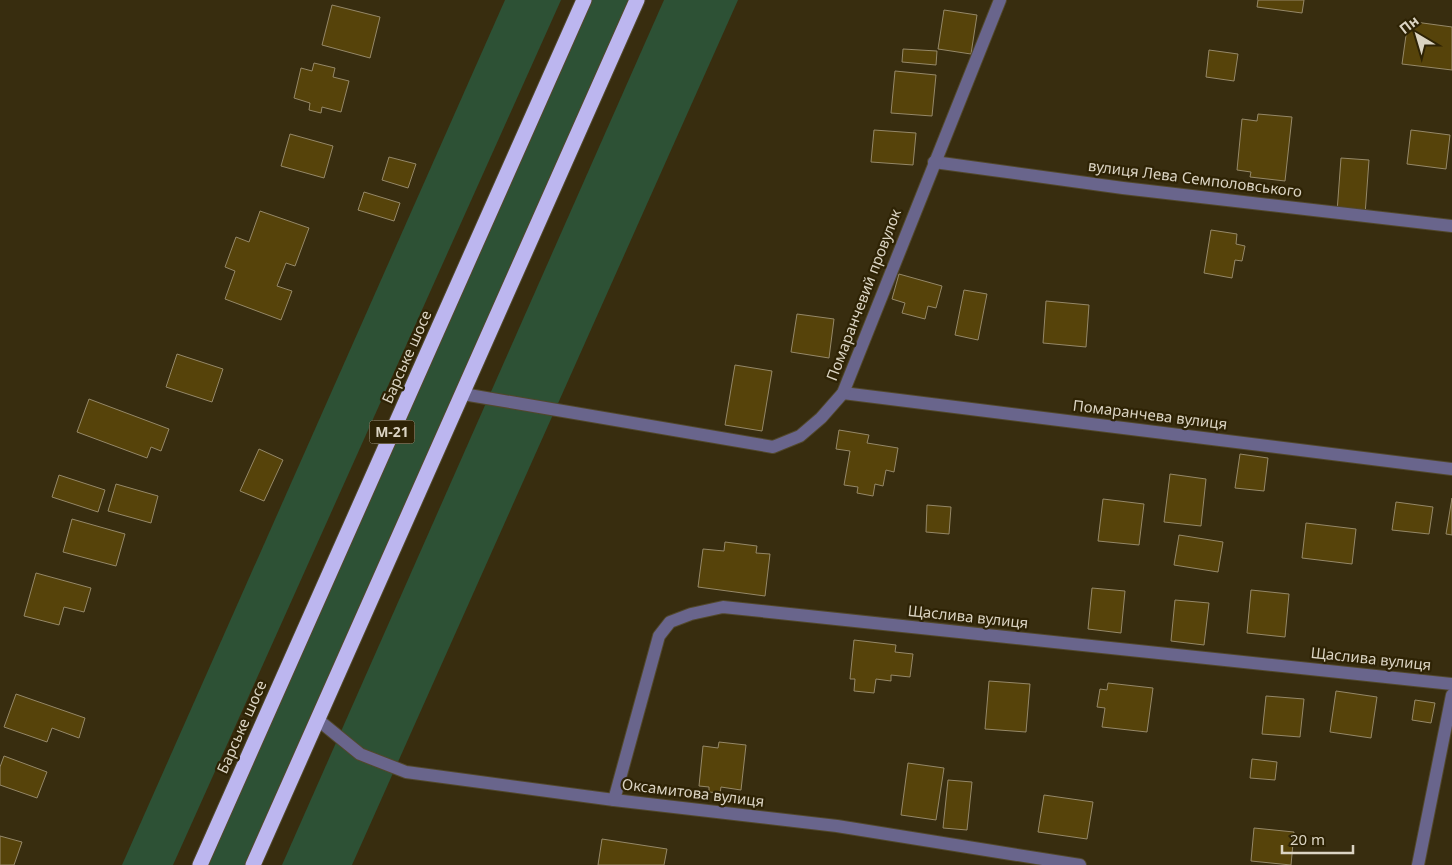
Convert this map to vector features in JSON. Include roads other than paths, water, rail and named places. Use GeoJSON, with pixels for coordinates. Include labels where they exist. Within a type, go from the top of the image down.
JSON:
{"type":"FeatureCollection","features":[{"type":"Feature","properties":{"kind":"highway","name":"Барське шосе"},"geometry":{"type":"LineString","coordinates":[[200,865],[584,0]]}},
{"type":"Feature","properties":{"kind":"highway"},"geometry":{"type":"LineString","coordinates":[[253,865],[637,0]]}},
{"type":"Feature","properties":{"kind":"street","name":"Помаранчевий провулок"},"geometry":{"type":"LineString","coordinates":[[463,394],[773,447],[800,436],[844,393],[934,162],[1000,0]]}},
{"type":"Feature","properties":{"kind":"street","name":"вулиця Лева Семполовського"},"geometry":{"type":"LineString","coordinates":[[934,162],[1123,188],[1452,226]]}},
{"type":"Feature","properties":{"kind":"street","name":"Помаранчева вулиця"},"geometry":{"type":"LineString","coordinates":[[844,393],[1452,469]]}},
{"type":"Feature","properties":{"kind":"street","name":"Щаслива вулиця"},"geometry":{"type":"LineString","coordinates":[[614,800],[659,636],[670,622],[690,614],[723,607],[1452,684]]}},
{"type":"Feature","properties":{"kind":"street"},"geometry":{"type":"LineString","coordinates":[[1418,865],[1446,765],[1452,696]]}},
{"type":"Feature","properties":{"kind":"street","name":"Оксамитова вулиця"},"geometry":{"type":"LineString","coordinates":[[317,719],[360,754],[406,772],[614,800],[837,826],[1080,865]]}}]}
